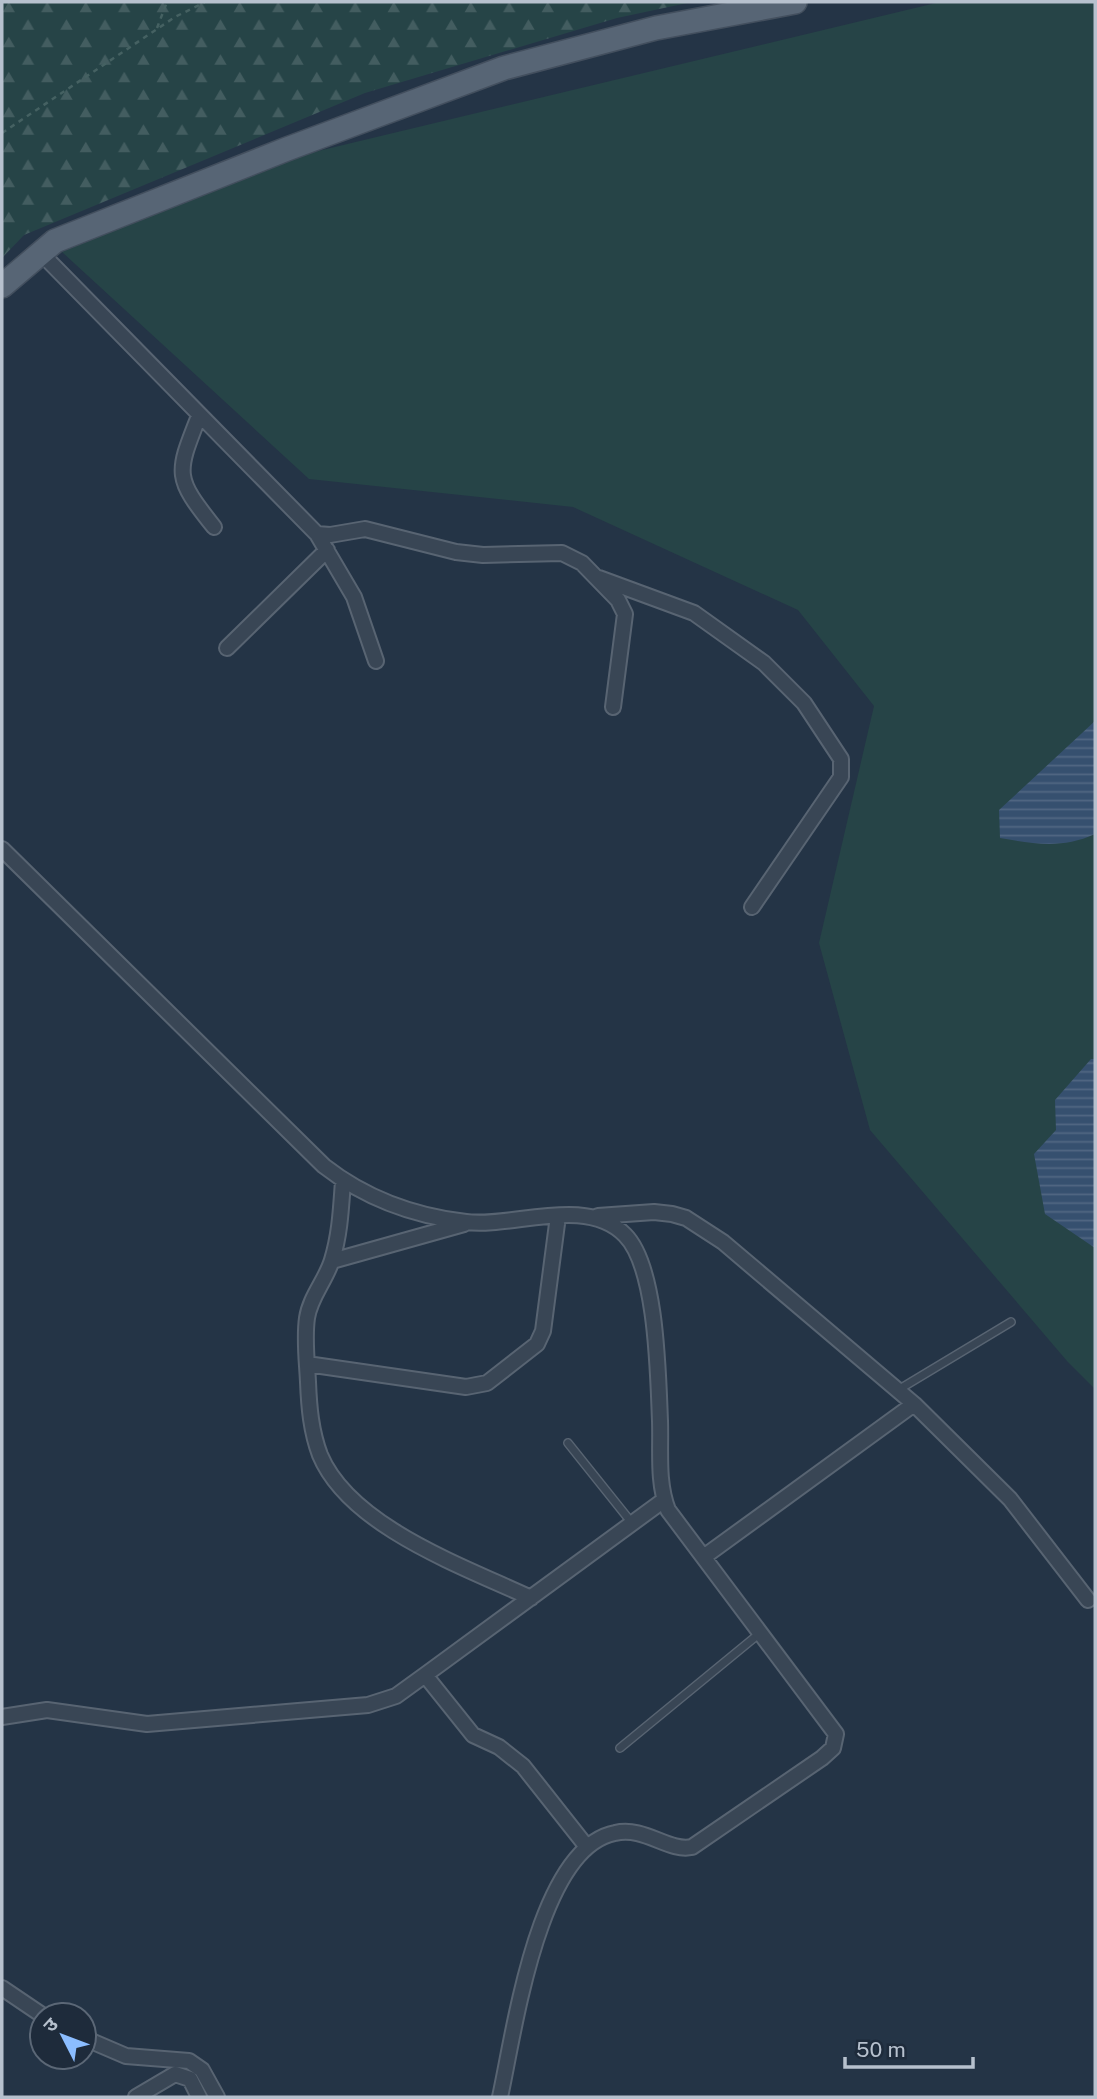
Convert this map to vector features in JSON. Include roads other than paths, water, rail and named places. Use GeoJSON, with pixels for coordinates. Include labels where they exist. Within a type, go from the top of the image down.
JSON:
{"type":"FeatureCollection","features":[{"type":"Feature","properties":{"kind":"main road"},"geometry":{"type":"LineString","coordinates":[[2,286],[39,251],[55,241],[261,159],[504,68],[656,28],[795,2]]}},
{"type":"Feature","properties":{"kind":"street"},"geometry":{"type":"LineString","coordinates":[[39,251],[317,534],[354,597],[376,661]]}},
{"type":"Feature","properties":{"kind":"street"},"geometry":{"type":"LineString","coordinates":[[199,416],[180,468],[189,494],[214,527]]}},
{"type":"Feature","properties":{"kind":"street"},"geometry":{"type":"LineString","coordinates":[[317,534],[330,536],[365,529],[456,552],[483,555],[562,553],[582,563],[618,600],[625,614],[613,707]]}},
{"type":"Feature","properties":{"kind":"street"},"geometry":{"type":"LineString","coordinates":[[227,648],[327,550]]}},
{"type":"Feature","properties":{"kind":"street"},"geometry":{"type":"LineString","coordinates":[[594,576],[694,614],[738,643],[792,690],[841,759],[841,777],[752,907]]}},
{"type":"Feature","properties":{"kind":"street"},"geometry":{"type":"LineString","coordinates":[[2,849],[324,1166],[343,1181],[386,1203],[422,1214],[468,1223]]}},
{"type":"Feature","properties":{"kind":"street"},"geometry":{"type":"LineString","coordinates":[[343,1181],[339,1235],[332,1261],[309,1310],[307,1364],[310,1420],[329,1471],[348,1495],[402,1535],[531,1598]]}},
{"type":"Feature","properties":{"kind":"street"},"geometry":{"type":"LineString","coordinates":[[332,1261],[468,1223],[654,1212],[686,1218],[723,1242],[914,1404],[1010,1499],[1088,1600]]}},
{"type":"Feature","properties":{"kind":"street"},"geometry":{"type":"LineString","coordinates":[[307,1364],[466,1387],[487,1383],[531,1351],[543,1331],[558,1216]]}},
{"type":"Feature","properties":{"kind":"street"},"geometry":{"type":"LineString","coordinates":[[500,2097],[530,1953],[564,1878],[587,1847],[598,1839],[628,1831],[643,1832],[684,1848],[692,1847],[833,1748],[836,1734],[668,1510],[664,1500],[646,1275],[642,1261],[625,1234],[604,1220],[589,1217]]}},
{"type":"Feature","properties":{"kind":"street"},"geometry":{"type":"LineString","coordinates":[[705,1556],[914,1404]]}},
{"type":"Feature","properties":{"kind":"street"},"geometry":{"type":"LineString","coordinates":[[2,1717],[47,1710],[147,1724],[368,1705],[396,1696],[664,1500]]}},
{"type":"Feature","properties":{"kind":"street"},"geometry":{"type":"LineString","coordinates":[[425,1675],[473,1735],[499,1747],[523,1766],[587,1847]]}},
{"type":"Feature","properties":{"kind":"street"},"geometry":{"type":"LineString","coordinates":[[2,1988],[28,2006]]}},
{"type":"Feature","properties":{"kind":"street"},"geometry":{"type":"LineString","coordinates":[[98,2044],[126,2056],[189,2061],[202,2070],[217,2097]]}},
{"type":"Feature","properties":{"kind":"street"},"geometry":{"type":"LineString","coordinates":[[136,2097],[175,2074],[190,2079],[199,2097]]}},
{"type":"Feature","properties":{"kind":"lane"},"geometry":{"type":"LineString","coordinates":[[897,1390],[1011,1322]]}},
{"type":"Feature","properties":{"kind":"lane"},"geometry":{"type":"LineString","coordinates":[[568,1443],[632,1524]]}},
{"type":"Feature","properties":{"kind":"lane"},"geometry":{"type":"LineString","coordinates":[[620,1748],[762,1632]]}},
{"type":"Feature","properties":{"kind":"water"},"geometry":{"type":"Polygon","coordinates":[[[1095,721],[1095,834],[1060,843],[1000,838],[999,810],[1095,721]]]}},
{"type":"Feature","properties":{"kind":"water"},"geometry":{"type":"Polygon","coordinates":[[[1091,1059],[1095,1059],[1095,1248],[1045,1214],[1034,1154],[1056,1130],[1055,1100],[1091,1059]]]}}]}
